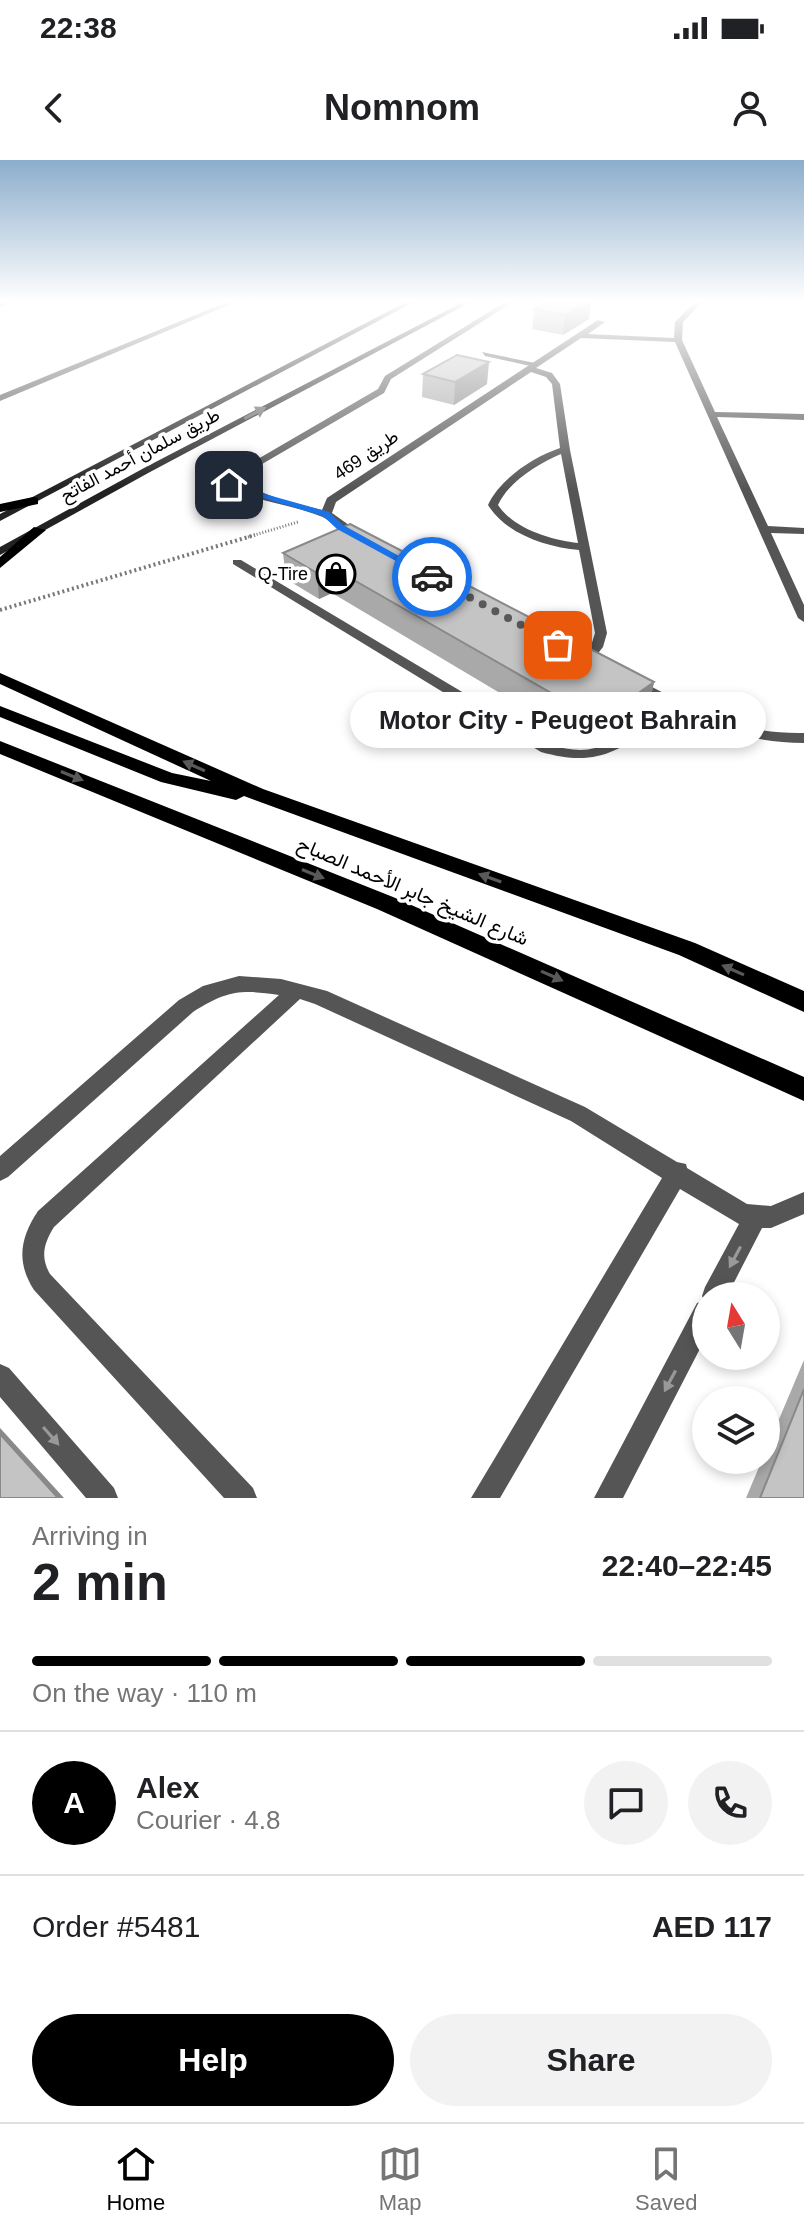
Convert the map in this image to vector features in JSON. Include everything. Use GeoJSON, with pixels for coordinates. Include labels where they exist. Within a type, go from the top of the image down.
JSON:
{"type":"FeatureCollection","features":[{"type":"Feature","properties":{"kind":"main road"},"geometry":{"type":"LineString","coordinates":[[0,508],[33,501]]}},
{"type":"Feature","properties":{"kind":"main road"},"geometry":{"type":"LineString","coordinates":[[0,564],[39,530]]}},
{"type":"Feature","properties":{"kind":"main road","name":"شارع الشيخ جابر الأحمد الصباح"},"geometry":{"type":"LineString","coordinates":[[2,678],[256,794],[687,949],[804,1002]]}},
{"type":"Feature","properties":{"kind":"main road"},"geometry":{"type":"LineString","coordinates":[[0,711],[168,778],[196,786],[256,794]]}},
{"type":"Feature","properties":{"kind":"main road","name":"شارع الشيخ جابر الأحمد الصباح"},"geometry":{"type":"LineString","coordinates":[[0,747],[385,903],[804,1089]]}},
{"type":"Feature","properties":{"kind":"street"},"geometry":{"type":"LineString","coordinates":[[0,398],[81,364]]}},
{"type":"Feature","properties":{"kind":"street","name":"طريق سلمان أحمد الفاتح"},"geometry":{"type":"LineString","coordinates":[[0,518],[292,364]]}},
{"type":"Feature","properties":{"kind":"street","name":"طريق سلمان أحمد الفاتح"},"geometry":{"type":"LineString","coordinates":[[0,552],[170,457],[348,364]]}},
{"type":"Feature","properties":{"kind":"street"},"geometry":{"type":"LineString","coordinates":[[368,542],[340,527],[326,514],[278,502],[225,481],[381,391],[388,378],[410,364]]}},
{"type":"Feature","properties":{"kind":"street"},"geometry":{"type":"LineString","coordinates":[[523,364],[549,375],[555,381],[565,450],[601,633],[597,647],[586,659]]}},
{"type":"Feature","properties":{"kind":"street","name":"طريق 469"},"geometry":{"type":"LineString","coordinates":[[326,514],[331,500],[536,364]]}},
{"type":"Feature","properties":{"kind":"street"},"geometry":{"type":"LineString","coordinates":[[689,364],[804,618]]}},
{"type":"Feature","properties":{"kind":"street"},"geometry":{"type":"LineString","coordinates":[[710,414],[804,417]]}},
{"type":"Feature","properties":{"kind":"street"},"geometry":{"type":"LineString","coordinates":[[565,450],[546,456],[500,492],[493,505],[498,515],[510,523],[560,544],[583,547]]}},
{"type":"Feature","properties":{"kind":"street"},"geometry":{"type":"LineString","coordinates":[[764,529],[804,531]]}},
{"type":"Feature","properties":{"kind":"street"},"geometry":{"type":"LineString","coordinates":[[237,562],[546,749],[585,757],[602,753],[673,703]]}},
{"type":"Feature","properties":{"kind":"street"},"geometry":{"type":"LineString","coordinates":[[572,652],[598,666]]}},
{"type":"Feature","properties":{"kind":"street"},"geometry":{"type":"LineString","coordinates":[[623,678],[726,730],[781,740],[804,738]]}},
{"type":"Feature","properties":{"kind":"street"},"geometry":{"type":"LineString","coordinates":[[0,1170],[186,1006],[214,989],[249,983],[297,990],[320,997],[578,1114],[678,1172],[731,1210],[755,1218],[771,1217],[804,1203]]}},
{"type":"Feature","properties":{"kind":"street"},"geometry":{"type":"LineString","coordinates":[[243,1498],[42,1282],[34,1271],[32,1245],[46,1219],[297,990]]}},
{"type":"Feature","properties":{"kind":"street"},"geometry":{"type":"LineString","coordinates":[[485,1498],[678,1172]]}},
{"type":"Feature","properties":{"kind":"street"},"geometry":{"type":"LineString","coordinates":[[721,1282],[755,1218]]}},
{"type":"Feature","properties":{"kind":"street"},"geometry":{"type":"LineString","coordinates":[[608,1498],[692,1339]]}},
{"type":"Feature","properties":{"kind":"street"},"geometry":{"type":"LineString","coordinates":[[0,1377],[104,1498]]}},
{"type":"Feature","properties":{"kind":"path"},"geometry":{"type":"LineString","coordinates":[[0,610],[326,514]]}},
{"type":"Feature","properties":{"kind":"building"},"geometry":{"type":"Polygon","coordinates":[[[440,364],[485,364],[455,382],[423,374],[440,364]]]}},
{"type":"Feature","properties":{"kind":"building"},"geometry":{"type":"Polygon","coordinates":[[[350,524],[654,682],[620,706],[595,718],[331,567],[317,573],[283,553],[350,524]]]}},
{"type":"Feature","properties":{"kind":"building"},"geometry":{"type":"Polygon","coordinates":[[[804,1389],[804,1498],[760,1498],[770,1474],[780,1474],[780,1448],[804,1389]]]}},
{"type":"Feature","properties":{"kind":"building"},"geometry":{"type":"Polygon","coordinates":[[[0,1434],[58,1498],[0,1498],[0,1434]]]}},
{"type":"Feature","properties":{"kind":"way so far"},"geometry":{"type":"LineString","coordinates":[[432,577],[558,645]]}},
{"type":"Feature","properties":{"kind":"place","name":"Q-Tire"},"geometry":{"type":"Point","coordinates":[336,574]}},
{"type":"Feature","properties":{"kind":"place","name":"Motor City - Peugeot Bahrain"},"geometry":{"type":"Point","coordinates":[558,645]}},
{"type":"Feature","properties":{"kind":"route"},"geometry":{"type":"LineString","coordinates":[[229,485],[326,514],[340,527],[432,577]]}}]}
